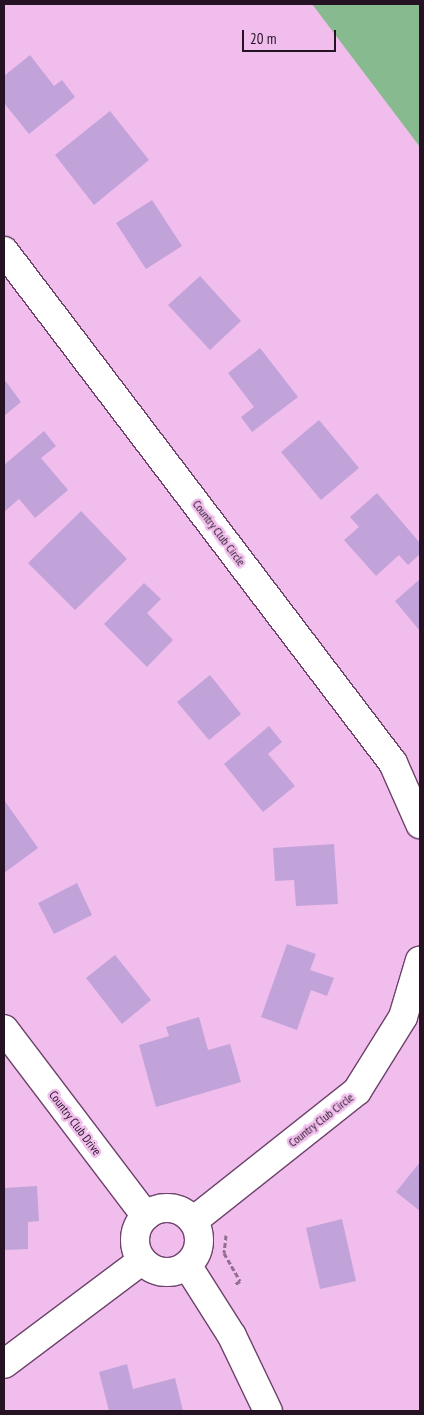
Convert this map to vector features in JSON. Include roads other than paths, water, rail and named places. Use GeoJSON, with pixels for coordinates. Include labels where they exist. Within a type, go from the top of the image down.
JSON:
{"type":"FeatureCollection","features":[{"type":"Feature","properties":{"kind":"street","name":"Country Club Circle"},"geometry":{"type":"LineString","coordinates":[[4,251],[394,763],[420,824]]}},
{"type":"Feature","properties":{"kind":"street","name":"Country Club Circle"},"geometry":{"type":"LineString","coordinates":[[193,1221],[357,1092],[404,1016],[420,960]]}},
{"type":"Feature","properties":{"kind":"street","name":"Country Club Drive"},"geometry":{"type":"LineString","coordinates":[[4,1029],[146,1216]]}},
{"type":"Feature","properties":{"kind":"street"},"geometry":{"type":"LineString","coordinates":[[170,1208],[180,1210],[193,1221],[199,1245],[187,1265],[170,1273],[159,1272],[141,1261],[135,1240],[139,1225],[146,1216],[159,1209],[170,1208]]}},
{"type":"Feature","properties":{"kind":"street"},"geometry":{"type":"LineString","coordinates":[[4,1364],[141,1261]]}},
{"type":"Feature","properties":{"kind":"street"},"geometry":{"type":"LineString","coordinates":[[187,1265],[232,1336],[268,1411]]}}]}
